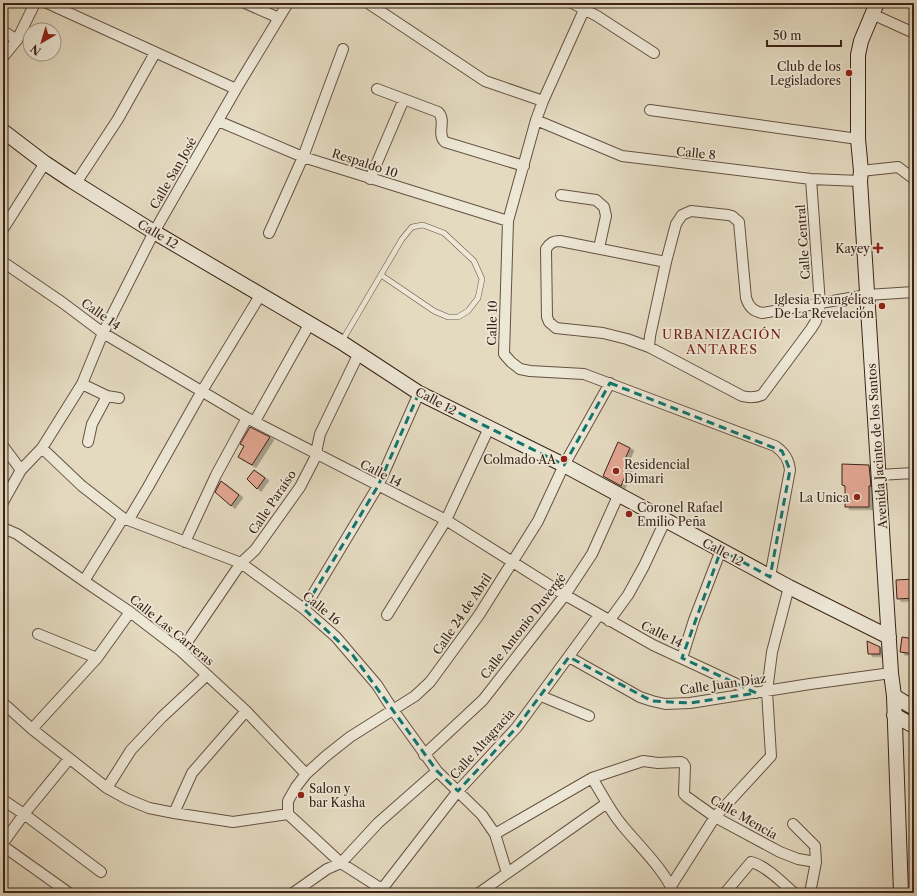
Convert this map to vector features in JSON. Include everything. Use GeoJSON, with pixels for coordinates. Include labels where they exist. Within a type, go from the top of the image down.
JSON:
{"type":"FeatureCollection","features":[{"type":"Feature","properties":{"kind":"main road","name":"Avenida Jacinto de los Santos"},"geometry":{"type":"LineString","coordinates":[[875,8],[858,55],[858,139],[878,475],[891,673],[894,696],[901,893]]}},
{"type":"Feature","properties":{"kind":"main road","name":"Calle 12"},"geometry":{"type":"LineString","coordinates":[[3,131],[45,163],[76,183],[154,232],[310,323],[359,353],[419,393],[564,465],[618,496],[770,577],[889,637]]}},
{"type":"Feature","properties":{"kind":"main road"},"geometry":{"type":"LineString","coordinates":[[894,696],[914,708]]}},
{"type":"Feature","properties":{"kind":"main road"},"geometry":{"type":"LineString","coordinates":[[894,715],[914,726]]}},
{"type":"Feature","properties":{"kind":"street"},"geometry":{"type":"LineString","coordinates":[[3,57],[17,40],[35,3]]}},
{"type":"Feature","properties":{"kind":"street"},"geometry":{"type":"LineString","coordinates":[[47,3],[236,89]]}},
{"type":"Feature","properties":{"kind":"street"},"geometry":{"type":"LineString","coordinates":[[245,3],[279,18]]}},
{"type":"Feature","properties":{"kind":"street","name":"Calle San José"},"geometry":{"type":"LineString","coordinates":[[3,502],[21,470],[42,448],[82,384],[103,332],[154,232],[236,89],[288,3]]}},
{"type":"Feature","properties":{"kind":"street"},"geometry":{"type":"LineString","coordinates":[[368,3],[485,80],[543,101]]}},
{"type":"Feature","properties":{"kind":"street"},"geometry":{"type":"LineString","coordinates":[[572,3],[597,16],[654,53]]}},
{"type":"Feature","properties":{"kind":"street","name":"Calle 10"},"geometry":{"type":"LineString","coordinates":[[592,3],[584,10],[543,101],[536,120],[508,221],[504,354],[510,362],[520,369],[530,371],[584,374],[775,446],[782,451],[787,458],[790,470],[770,577]]}},
{"type":"Feature","properties":{"kind":"street"},"geometry":{"type":"LineString","coordinates":[[875,8],[914,33]]}},
{"type":"Feature","properties":{"kind":"street"},"geometry":{"type":"LineString","coordinates":[[3,31],[17,40]]}},
{"type":"Feature","properties":{"kind":"street"},"geometry":{"type":"LineString","coordinates":[[269,233],[303,157],[343,49]]}},
{"type":"Feature","properties":{"kind":"street"},"geometry":{"type":"LineString","coordinates":[[76,183],[118,119],[154,53]]}},
{"type":"Feature","properties":{"kind":"street"},"geometry":{"type":"LineString","coordinates":[[377,89],[440,114],[441,136],[445,142],[524,166]]}},
{"type":"Feature","properties":{"kind":"street"},"geometry":{"type":"LineString","coordinates":[[370,179],[404,99]]}},
{"type":"Feature","properties":{"kind":"street"},"geometry":{"type":"LineString","coordinates":[[650,110],[858,139]]}},
{"type":"Feature","properties":{"kind":"street","name":"Calle 8"},"geometry":{"type":"LineString","coordinates":[[536,120],[622,156],[812,179],[860,176],[898,167],[914,179]]}},
{"type":"Feature","properties":{"kind":"street","name":"Respaldo 10"},"geometry":{"type":"LineString","coordinates":[[218,121],[303,157],[508,221]]}},
{"type":"Feature","properties":{"kind":"street"},"geometry":{"type":"LineString","coordinates":[[3,229],[45,163]]}},
{"type":"Feature","properties":{"kind":"street","name":"Calle Central"},"geometry":{"type":"LineString","coordinates":[[599,248],[560,241],[553,241],[549,244],[546,249],[547,317],[552,326],[562,329],[603,332],[627,338],[742,396],[756,398],[768,389],[812,329],[818,317],[820,304],[812,179]]}},
{"type":"Feature","properties":{"kind":"street"},"geometry":{"type":"LineString","coordinates":[[562,194],[596,200],[604,207],[606,216],[599,248],[666,262]]}},
{"type":"Feature","properties":{"kind":"street"},"geometry":{"type":"LineString","coordinates":[[649,348],[650,336],[666,262],[676,224],[682,215],[691,212],[728,215],[736,219],[740,226],[746,298],[751,308],[762,313],[867,295],[914,292]]}},
{"type":"Feature","properties":{"kind":"street","name":"Calle 14"},"geometry":{"type":"LineString","coordinates":[[3,262],[103,332],[147,360],[251,419],[446,520],[512,563],[609,621],[653,645],[756,693]]}},
{"type":"Feature","properties":{"kind":"street"},"geometry":{"type":"LineString","coordinates":[[84,582],[148,487],[202,391],[261,294]]}},
{"type":"Feature","properties":{"kind":"street"},"geometry":{"type":"LineString","coordinates":[[185,542],[216,475],[310,323]]}},
{"type":"Feature","properties":{"kind":"street","name":"Calle Paraíso"},"geometry":{"type":"LineString","coordinates":[[181,651],[241,563],[255,550],[269,532],[300,487],[317,454],[320,434],[359,353]]}},
{"type":"Feature","properties":{"kind":"street","name":"Calle 24 de Abril"},"geometry":{"type":"LineString","coordinates":[[288,814],[288,801],[306,774],[350,737],[415,696],[430,682],[479,615],[538,521],[564,465],[610,383]]}},
{"type":"Feature","properties":{"kind":"street"},"geometry":{"type":"LineString","coordinates":[[82,384],[107,396],[119,398]]}},
{"type":"Feature","properties":{"kind":"street"},"geometry":{"type":"LineString","coordinates":[[304,609],[378,486],[419,393]]}},
{"type":"Feature","properties":{"kind":"street"},"geometry":{"type":"LineString","coordinates":[[88,442],[92,424],[107,396]]}},
{"type":"Feature","properties":{"kind":"street"},"geometry":{"type":"LineString","coordinates":[[387,615],[446,520],[489,428]]}},
{"type":"Feature","properties":{"kind":"street"},"geometry":{"type":"LineString","coordinates":[[3,446],[21,470]]}},
{"type":"Feature","properties":{"kind":"street","name":"Calle 16"},"geometry":{"type":"LineString","coordinates":[[42,448],[82,486],[126,518],[241,563],[304,609],[336,637],[377,685],[424,755],[437,771],[482,815],[495,834],[507,873]]}},
{"type":"Feature","properties":{"kind":"street"},"geometry":{"type":"LineString","coordinates":[[878,475],[913,472]]}},
{"type":"Feature","properties":{"kind":"street","name":"Calle Antonio Duvergé"},"geometry":{"type":"LineString","coordinates":[[424,755],[483,700],[565,595],[592,554],[618,496]]}},
{"type":"Feature","properties":{"kind":"street"},"geometry":{"type":"LineString","coordinates":[[609,621],[628,594],[644,566],[665,521]]}},
{"type":"Feature","properties":{"kind":"street","name":"Calle Las Carreras"},"geometry":{"type":"LineString","coordinates":[[3,528],[16,534],[84,582],[130,612],[181,651],[246,711],[306,774]]}},
{"type":"Feature","properties":{"kind":"street"},"geometry":{"type":"LineString","coordinates":[[682,658],[694,620],[720,550]]}},
{"type":"Feature","properties":{"kind":"street"},"geometry":{"type":"LineString","coordinates":[[592,778],[621,824],[651,858],[673,889],[715,817],[771,756],[767,691],[772,652],[789,587]]}},
{"type":"Feature","properties":{"kind":"street"},"geometry":{"type":"LineString","coordinates":[[32,729],[97,658],[130,612]]}},
{"type":"Feature","properties":{"kind":"street","name":"Calle Altagracia"},"geometry":{"type":"LineString","coordinates":[[385,891],[458,791],[517,728],[599,615]]}},
{"type":"Feature","properties":{"kind":"street"},"geometry":{"type":"LineString","coordinates":[[38,634],[97,658]]}},
{"type":"Feature","properties":{"kind":"street","name":"Calle Juan Díaz"},"geometry":{"type":"LineString","coordinates":[[569,657],[640,697],[665,704],[690,703],[891,673]]}},
{"type":"Feature","properties":{"kind":"street"},"geometry":{"type":"LineString","coordinates":[[107,788],[131,750],[162,717],[207,675]]}},
{"type":"Feature","properties":{"kind":"street"},"geometry":{"type":"LineString","coordinates":[[541,696],[589,716]]}},
{"type":"Feature","properties":{"kind":"street"},"geometry":{"type":"LineString","coordinates":[[3,703],[68,759],[107,788],[127,799],[149,808],[233,822],[288,814],[341,863],[385,891]]}},
{"type":"Feature","properties":{"kind":"street"},"geometry":{"type":"LineString","coordinates":[[174,813],[192,774],[246,711]]}},
{"type":"Feature","properties":{"kind":"street"},"geometry":{"type":"LineString","coordinates":[[3,843],[68,759]]}},
{"type":"Feature","properties":{"kind":"street","name":"Calle Mencía"},"geometry":{"type":"LineString","coordinates":[[495,834],[592,778],[643,761],[658,764],[684,763],[684,794],[715,817],[780,852],[798,859],[816,862]]}},
{"type":"Feature","properties":{"kind":"street"},"geometry":{"type":"LineString","coordinates":[[293,893],[327,869],[341,863],[378,823],[437,771]]}},
{"type":"Feature","properties":{"kind":"street"},"geometry":{"type":"LineString","coordinates":[[3,800],[24,814],[100,872]]}},
{"type":"Feature","properties":{"kind":"street"},"geometry":{"type":"LineString","coordinates":[[479,893],[607,803]]}},
{"type":"Feature","properties":{"kind":"street"},"geometry":{"type":"LineString","coordinates":[[793,824],[815,846],[816,862],[810,893]]}},
{"type":"Feature","properties":{"kind":"street"},"geometry":{"type":"LineString","coordinates":[[3,846],[69,893]]}},
{"type":"Feature","properties":{"kind":"street"},"geometry":{"type":"LineString","coordinates":[[725,893],[751,862],[756,863],[772,874],[794,893]]}},
{"type":"Feature","properties":{"kind":"lane"},"geometry":{"type":"LineString","coordinates":[[341,342],[402,238],[412,227],[423,225],[444,233],[474,261],[482,279],[478,298],[468,311],[458,317],[448,317],[434,311],[381,274]]}},
{"type":"Feature","properties":{"kind":"highlighted area"},"geometry":{"type":"Polygon","coordinates":[[[610,383],[782,451],[790,470],[770,577],[721,550],[682,658],[756,693],[690,703],[652,701],[569,657],[517,727],[458,791],[437,771],[352,654],[304,609],[378,486],[419,393],[564,465],[610,383]]]}},
{"type":"Feature","properties":{"kind":"building"},"geometry":{"type":"Polygon","coordinates":[[[250,427],[270,437],[252,465],[238,457],[244,446],[240,444],[250,427]]]}},
{"type":"Feature","properties":{"kind":"building","name":"Residencial Dimari"},"geometry":{"type":"Polygon","coordinates":[[[618,442],[630,448],[625,459],[631,461],[621,486],[603,476],[618,442]]]}},
{"type":"Feature","properties":{"kind":"building"},"geometry":{"type":"Polygon","coordinates":[[[842,464],[869,465],[871,486],[869,486],[869,507],[845,507],[845,486],[842,485],[842,464]]]}},
{"type":"Feature","properties":{"kind":"building"},"geometry":{"type":"Polygon","coordinates":[[[254,470],[265,478],[257,489],[247,479],[254,470]]]}},
{"type":"Feature","properties":{"kind":"building"},"geometry":{"type":"Polygon","coordinates":[[[221,481],[239,495],[231,506],[215,492],[221,481]]]}},
{"type":"Feature","properties":{"kind":"building"},"geometry":{"type":"Polygon","coordinates":[[[914,579],[914,598],[897,599],[896,580],[914,579]]]}},
{"type":"Feature","properties":{"kind":"building"},"geometry":{"type":"Polygon","coordinates":[[[902,637],[914,639],[914,654],[900,652],[902,637]]]}},
{"type":"Feature","properties":{"kind":"building"},"geometry":{"type":"Polygon","coordinates":[[[867,641],[880,647],[880,654],[868,654],[867,641]]]}},
{"type":"Feature","properties":{"kind":"place","name":"Club de los Legisladores"},"geometry":{"type":"Point","coordinates":[849,73]}},
{"type":"Feature","properties":{"kind":"place","name":"Kayey"},"geometry":{"type":"Point","coordinates":[878,248]}},
{"type":"Feature","properties":{"kind":"place","name":"Iglesia Evangélica De La Revelación"},"geometry":{"type":"Point","coordinates":[882,306]}},
{"type":"Feature","properties":{"kind":"place","name":"Colmado AA"},"geometry":{"type":"Point","coordinates":[564,459]}},
{"type":"Feature","properties":{"kind":"place","name":"Residencial Dimari"},"geometry":{"type":"Point","coordinates":[616,471]}},
{"type":"Feature","properties":{"kind":"place","name":"La Unica"},"geometry":{"type":"Point","coordinates":[857,497]}},
{"type":"Feature","properties":{"kind":"place","name":"Coronel Rafael Emilio Peña"},"geometry":{"type":"Point","coordinates":[629,514]}},
{"type":"Feature","properties":{"kind":"place","name":"Salon y bar Kasha"},"geometry":{"type":"Point","coordinates":[301,795]}},
{"type":"Feature","properties":{"kind":"district","name":"URBANIZACIÓN ANTARES"},"geometry":{"type":"Point","coordinates":[722,342]}}]}
